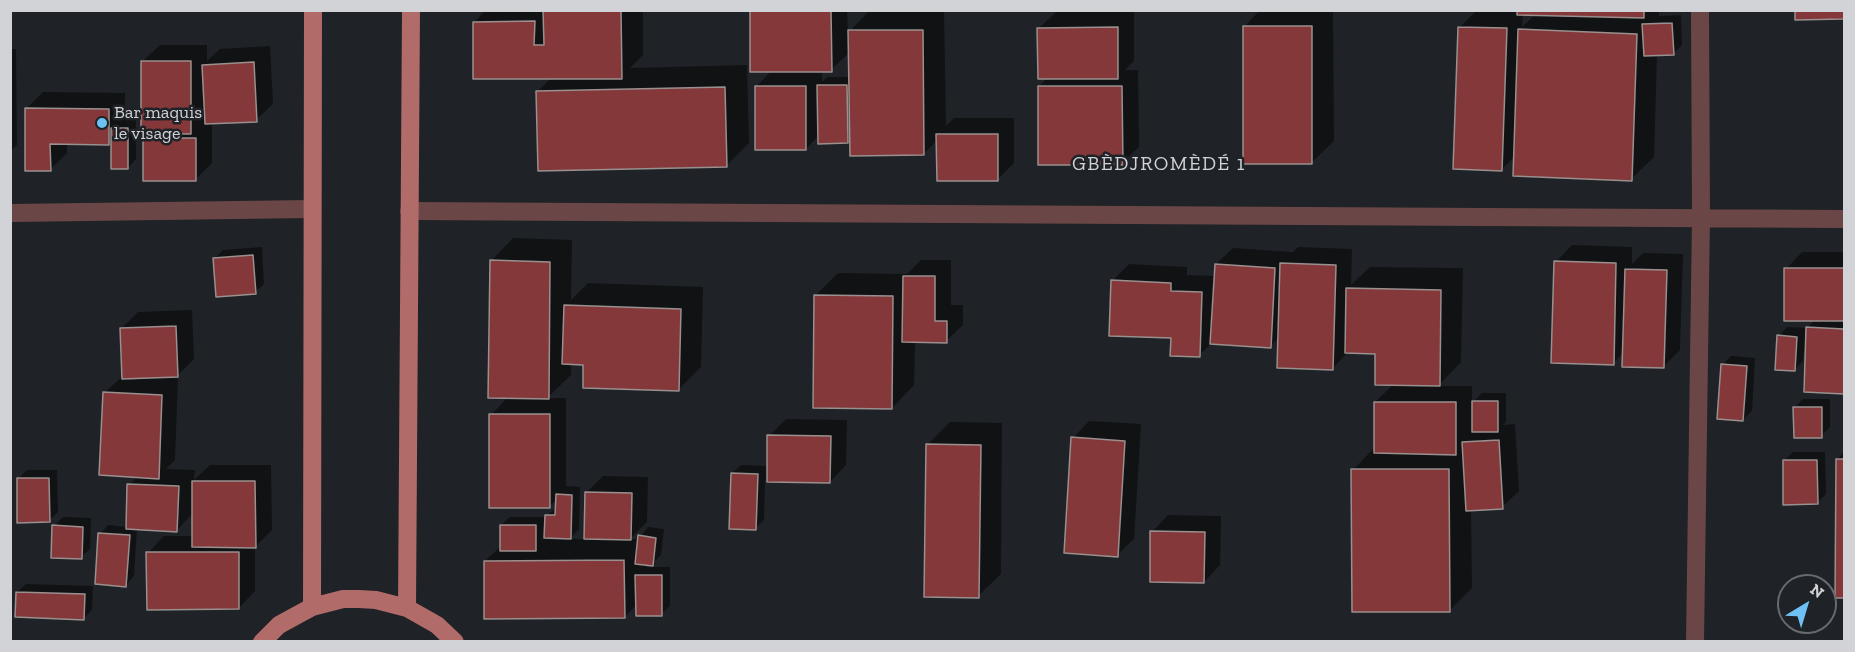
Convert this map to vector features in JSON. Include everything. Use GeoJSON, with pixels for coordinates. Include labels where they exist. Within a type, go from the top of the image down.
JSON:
{"type":"FeatureCollection","features":[{"type":"Feature","properties":{"kind":"main road"},"geometry":{"type":"LineString","coordinates":[[312,607],[313,10]]}},
{"type":"Feature","properties":{"kind":"main road"},"geometry":{"type":"LineString","coordinates":[[407,608],[411,10]]}},
{"type":"Feature","properties":{"kind":"main road"},"geometry":{"type":"LineString","coordinates":[[262,642],[279,625],[312,607],[335,601],[359,599],[407,608],[437,625],[455,642]]}},
{"type":"Feature","properties":{"kind":"street"},"geometry":{"type":"LineString","coordinates":[[1695,642],[1701,216],[1700,10]]}},
{"type":"Feature","properties":{"kind":"street"},"geometry":{"type":"LineString","coordinates":[[10,213],[312,208]]}},
{"type":"Feature","properties":{"kind":"street"},"geometry":{"type":"LineString","coordinates":[[409,211],[1701,216],[1845,219]]}},
{"type":"Feature","properties":{"kind":"building"},"geometry":{"type":"Polygon","coordinates":[[[543,10],[621,10],[622,79],[473,79],[473,22],[535,21],[534,45],[544,45],[543,10]]]}},
{"type":"Feature","properties":{"kind":"building"},"geometry":{"type":"Polygon","coordinates":[[[750,10],[831,10],[832,72],[750,72],[750,10]]]}},
{"type":"Feature","properties":{"kind":"building"},"geometry":{"type":"Polygon","coordinates":[[[1517,10],[1644,10],[1644,18],[1517,15],[1517,10]]]}},
{"type":"Feature","properties":{"kind":"building"},"geometry":{"type":"Polygon","coordinates":[[[1795,10],[1844,10],[1844,19],[1795,20],[1795,10]]]}},
{"type":"Feature","properties":{"kind":"building"},"geometry":{"type":"Polygon","coordinates":[[[1672,23],[1674,55],[1644,56],[1642,24],[1672,23]]]}},
{"type":"Feature","properties":{"kind":"building"},"geometry":{"type":"Polygon","coordinates":[[[1243,26],[1312,26],[1312,164],[1243,164],[1243,26]]]}},
{"type":"Feature","properties":{"kind":"building"},"geometry":{"type":"Polygon","coordinates":[[[1118,27],[1118,79],[1038,79],[1037,28],[1118,27]]]}},
{"type":"Feature","properties":{"kind":"building"},"geometry":{"type":"Polygon","coordinates":[[[1458,27],[1507,28],[1502,171],[1453,169],[1458,27]]]}},
{"type":"Feature","properties":{"kind":"building"},"geometry":{"type":"Polygon","coordinates":[[[1518,29],[1637,34],[1632,181],[1513,176],[1518,29]]]}},
{"type":"Feature","properties":{"kind":"building"},"geometry":{"type":"Polygon","coordinates":[[[848,30],[923,30],[924,155],[850,156],[848,30]]]}},
{"type":"Feature","properties":{"kind":"building"},"geometry":{"type":"Polygon","coordinates":[[[141,61],[191,61],[191,134],[141,134],[141,61]]]}},
{"type":"Feature","properties":{"kind":"building"},"geometry":{"type":"Polygon","coordinates":[[[254,62],[257,122],[205,124],[202,65],[254,62]]]}},
{"type":"Feature","properties":{"kind":"building"},"geometry":{"type":"Polygon","coordinates":[[[817,85],[847,85],[848,143],[818,144],[817,85]]]}},
{"type":"Feature","properties":{"kind":"building"},"geometry":{"type":"Polygon","coordinates":[[[755,86],[806,86],[806,150],[755,150],[755,86]]]}},
{"type":"Feature","properties":{"kind":"building"},"geometry":{"type":"Polygon","coordinates":[[[1038,86],[1122,86],[1123,165],[1038,165],[1038,86]]]}},
{"type":"Feature","properties":{"kind":"building"},"geometry":{"type":"Polygon","coordinates":[[[725,87],[727,167],[538,171],[536,91],[725,87]]]}},
{"type":"Feature","properties":{"kind":"building"},"geometry":{"type":"Polygon","coordinates":[[[25,108],[109,109],[109,145],[50,144],[51,171],[25,171],[25,108]]]}},
{"type":"Feature","properties":{"kind":"building"},"geometry":{"type":"Polygon","coordinates":[[[111,128],[128,128],[128,169],[111,169],[111,128]]]}},
{"type":"Feature","properties":{"kind":"building"},"geometry":{"type":"Polygon","coordinates":[[[936,134],[998,134],[998,181],[937,181],[936,134]]]}},
{"type":"Feature","properties":{"kind":"building"},"geometry":{"type":"Polygon","coordinates":[[[143,138],[196,138],[196,181],[143,181],[143,138]]]}},
{"type":"Feature","properties":{"kind":"building"},"geometry":{"type":"Polygon","coordinates":[[[253,255],[256,294],[216,297],[213,258],[253,255]]]}},
{"type":"Feature","properties":{"kind":"building"},"geometry":{"type":"Polygon","coordinates":[[[490,260],[550,262],[549,399],[488,398],[490,260]]]}},
{"type":"Feature","properties":{"kind":"building"},"geometry":{"type":"Polygon","coordinates":[[[1554,261],[1616,263],[1614,365],[1551,363],[1554,261]]]}},
{"type":"Feature","properties":{"kind":"building"},"geometry":{"type":"Polygon","coordinates":[[[1280,263],[1336,265],[1333,370],[1277,368],[1280,263]]]}},
{"type":"Feature","properties":{"kind":"building"},"geometry":{"type":"Polygon","coordinates":[[[1215,264],[1275,268],[1271,348],[1210,344],[1215,264]]]}},
{"type":"Feature","properties":{"kind":"building"},"geometry":{"type":"Polygon","coordinates":[[[1784,268],[1844,268],[1844,321],[1784,321],[1784,268]]]}},
{"type":"Feature","properties":{"kind":"building"},"geometry":{"type":"Polygon","coordinates":[[[1625,269],[1667,270],[1664,368],[1622,367],[1625,269]]]}},
{"type":"Feature","properties":{"kind":"building"},"geometry":{"type":"Polygon","coordinates":[[[903,276],[935,276],[935,321],[947,321],[947,343],[902,342],[903,276]]]}},
{"type":"Feature","properties":{"kind":"building"},"geometry":{"type":"Polygon","coordinates":[[[1111,280],[1171,283],[1171,291],[1202,292],[1200,357],[1170,356],[1171,338],[1109,336],[1111,280]]]}},
{"type":"Feature","properties":{"kind":"building"},"geometry":{"type":"Polygon","coordinates":[[[1346,288],[1441,290],[1440,386],[1375,385],[1375,354],[1345,353],[1346,288]]]}},
{"type":"Feature","properties":{"kind":"building"},"geometry":{"type":"Polygon","coordinates":[[[814,295],[893,296],[892,409],[813,408],[814,295]]]}},
{"type":"Feature","properties":{"kind":"building"},"geometry":{"type":"Polygon","coordinates":[[[564,305],[681,309],[679,391],[583,388],[583,365],[562,364],[564,305]]]}},
{"type":"Feature","properties":{"kind":"building"},"geometry":{"type":"Polygon","coordinates":[[[176,326],[178,377],[122,379],[120,328],[176,326]]]}},
{"type":"Feature","properties":{"kind":"building"},"geometry":{"type":"Polygon","coordinates":[[[1806,327],[1844,329],[1844,394],[1804,392],[1806,327]]]}},
{"type":"Feature","properties":{"kind":"building"},"geometry":{"type":"Polygon","coordinates":[[[1777,335],[1797,337],[1795,371],[1775,370],[1777,335]]]}},
{"type":"Feature","properties":{"kind":"building"},"geometry":{"type":"Polygon","coordinates":[[[1721,364],[1747,366],[1743,421],[1717,419],[1721,364]]]}},
{"type":"Feature","properties":{"kind":"building"},"geometry":{"type":"Polygon","coordinates":[[[103,392],[162,395],[159,479],[99,475],[103,392]]]}},
{"type":"Feature","properties":{"kind":"building"},"geometry":{"type":"Polygon","coordinates":[[[1472,401],[1498,401],[1498,432],[1472,432],[1472,401]]]}},
{"type":"Feature","properties":{"kind":"building"},"geometry":{"type":"Polygon","coordinates":[[[1374,402],[1456,402],[1456,455],[1374,453],[1374,402]]]}},
{"type":"Feature","properties":{"kind":"building"},"geometry":{"type":"Polygon","coordinates":[[[1793,407],[1822,407],[1822,438],[1794,438],[1793,407]]]}},
{"type":"Feature","properties":{"kind":"building"},"geometry":{"type":"Polygon","coordinates":[[[489,414],[550,414],[550,508],[489,508],[489,414]]]}},
{"type":"Feature","properties":{"kind":"building"},"geometry":{"type":"Polygon","coordinates":[[[767,435],[831,436],[830,483],[767,482],[767,435]]]}},
{"type":"Feature","properties":{"kind":"building"},"geometry":{"type":"Polygon","coordinates":[[[1071,437],[1125,441],[1118,557],[1064,553],[1071,437]]]}},
{"type":"Feature","properties":{"kind":"building"},"geometry":{"type":"Polygon","coordinates":[[[1499,440],[1503,509],[1466,511],[1462,442],[1499,440]]]}},
{"type":"Feature","properties":{"kind":"building"},"geometry":{"type":"Polygon","coordinates":[[[926,444],[981,445],[979,598],[924,597],[926,444]]]}},
{"type":"Feature","properties":{"kind":"building"},"geometry":{"type":"Polygon","coordinates":[[[1836,459],[1844,459],[1844,598],[1837,598],[1837,574],[1835,574],[1836,459]]]}},
{"type":"Feature","properties":{"kind":"building"},"geometry":{"type":"Polygon","coordinates":[[[1783,460],[1817,460],[1818,504],[1783,505],[1783,460]]]}},
{"type":"Feature","properties":{"kind":"building"},"geometry":{"type":"Polygon","coordinates":[[[1351,469],[1449,469],[1450,612],[1352,612],[1351,469]]]}},
{"type":"Feature","properties":{"kind":"building"},"geometry":{"type":"Polygon","coordinates":[[[731,473],[758,474],[756,530],[729,529],[731,473]]]}},
{"type":"Feature","properties":{"kind":"building"},"geometry":{"type":"Polygon","coordinates":[[[17,478],[49,478],[50,522],[17,523],[17,478]]]}},
{"type":"Feature","properties":{"kind":"building"},"geometry":{"type":"Polygon","coordinates":[[[192,481],[255,481],[256,548],[192,547],[192,481]]]}},
{"type":"Feature","properties":{"kind":"building"},"geometry":{"type":"Polygon","coordinates":[[[127,484],[179,486],[177,532],[126,529],[127,484]]]}},
{"type":"Feature","properties":{"kind":"building"},"geometry":{"type":"Polygon","coordinates":[[[585,492],[632,493],[631,540],[584,539],[585,492]]]}},
{"type":"Feature","properties":{"kind":"building"},"geometry":{"type":"Polygon","coordinates":[[[556,494],[572,495],[571,539],[544,538],[545,515],[555,515],[556,494]]]}},
{"type":"Feature","properties":{"kind":"building"},"geometry":{"type":"Polygon","coordinates":[[[52,525],[83,527],[82,559],[51,558],[52,525]]]}},
{"type":"Feature","properties":{"kind":"building"},"geometry":{"type":"Polygon","coordinates":[[[500,525],[536,525],[536,551],[500,551],[500,525]]]}},
{"type":"Feature","properties":{"kind":"building"},"geometry":{"type":"Polygon","coordinates":[[[1150,531],[1205,532],[1204,583],[1150,582],[1150,531]]]}},
{"type":"Feature","properties":{"kind":"building"},"geometry":{"type":"Polygon","coordinates":[[[98,533],[130,535],[126,587],[95,584],[98,533]]]}},
{"type":"Feature","properties":{"kind":"building"},"geometry":{"type":"Polygon","coordinates":[[[638,535],[656,538],[653,566],[635,564],[638,535]]]}},
{"type":"Feature","properties":{"kind":"building"},"geometry":{"type":"Polygon","coordinates":[[[146,552],[239,552],[239,609],[147,610],[146,552]]]}},
{"type":"Feature","properties":{"kind":"building"},"geometry":{"type":"Polygon","coordinates":[[[624,560],[625,618],[484,619],[484,561],[624,560]]]}},
{"type":"Feature","properties":{"kind":"building"},"geometry":{"type":"Polygon","coordinates":[[[635,575],[662,575],[662,616],[636,616],[635,575]]]}},
{"type":"Feature","properties":{"kind":"building"},"geometry":{"type":"Polygon","coordinates":[[[16,592],[85,594],[84,620],[15,617],[16,592]]]}},
{"type":"Feature","properties":{"kind":"place","name":"Bar maquis le visage"},"geometry":{"type":"Point","coordinates":[102,123]}},
{"type":"Feature","properties":{"kind":"district","name":"GBÈDJROMÈDÉ 1"},"geometry":{"type":"Point","coordinates":[1159,164]}}]}
